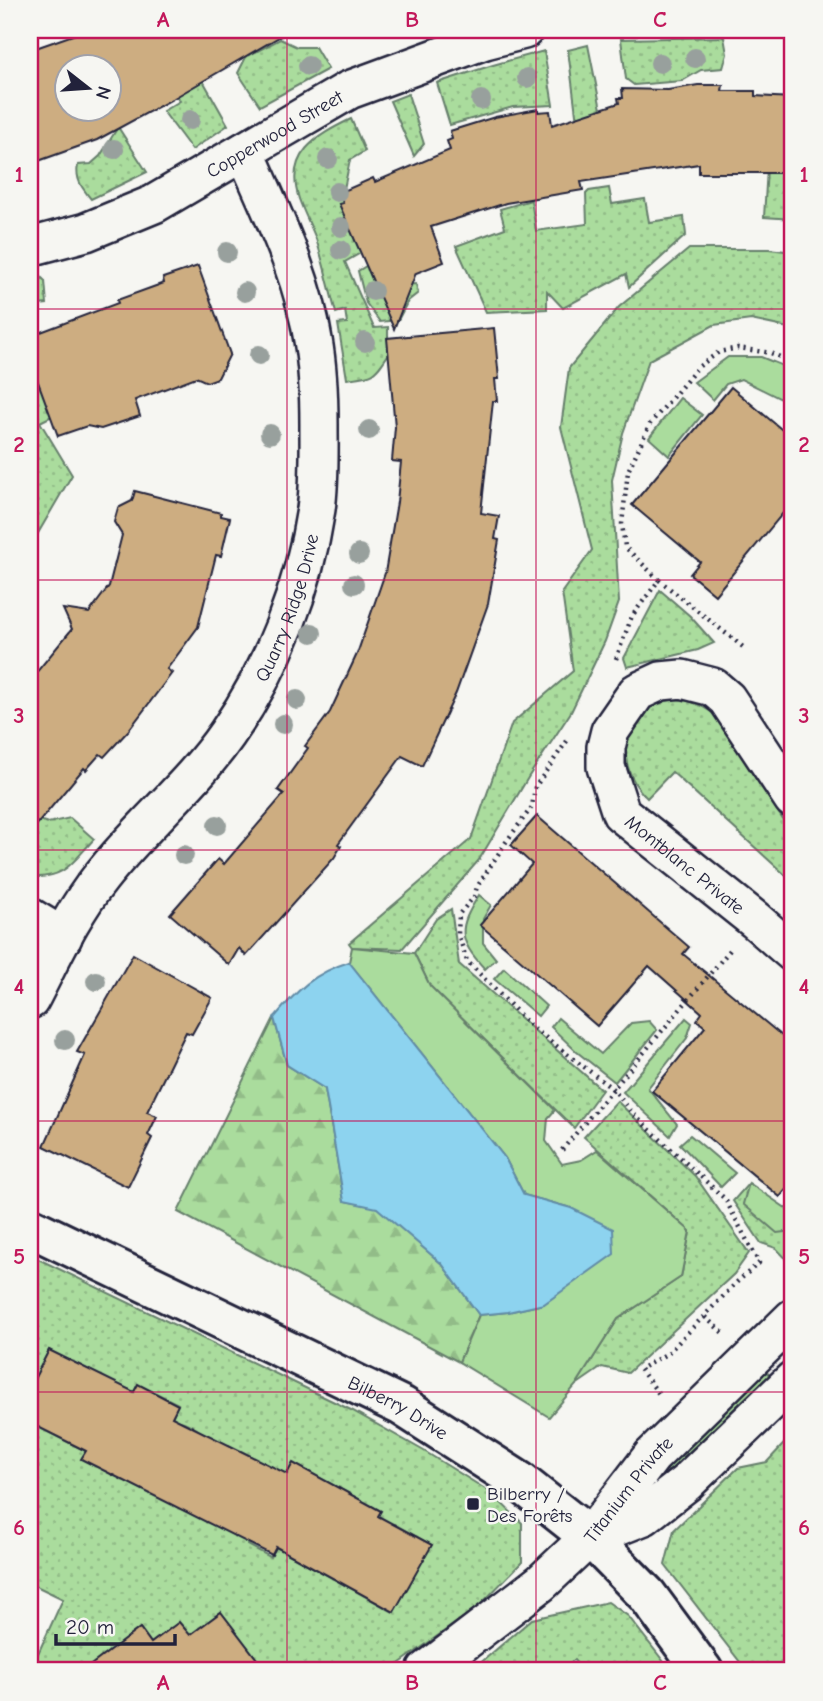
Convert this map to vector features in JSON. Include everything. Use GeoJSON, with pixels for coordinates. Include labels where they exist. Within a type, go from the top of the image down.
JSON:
{"type":"FeatureCollection","features":[{"type":"Feature","properties":{"kind":"street","name":"Copperwood Street"},"geometry":{"type":"LineString","coordinates":[[30,247],[86,232],[153,204],[349,90],[472,44],[524,30]]}},
{"type":"Feature","properties":{"kind":"street","name":"Quarry Ridge Drive"},"geometry":{"type":"LineString","coordinates":[[30,1000],[71,920],[100,877],[205,763],[228,734],[276,646],[302,575],[316,509],[319,471],[318,395],[313,340],[298,280],[245,151]]}},
{"type":"Feature","properties":{"kind":"street","name":"Montblanc Private"},"geometry":{"type":"LineString","coordinates":[[793,799],[727,699],[713,687],[682,679],[661,681],[637,692],[610,731],[606,747],[606,767],[621,813],[755,919],[793,953]]}},
{"type":"Feature","properties":{"kind":"street"},"geometry":{"type":"LineString","coordinates":[[30,917],[63,937]]}},
{"type":"Feature","properties":{"kind":"street","name":"Bilberry Drive"},"geometry":{"type":"LineString","coordinates":[[30,1227],[402,1406],[519,1481],[590,1537],[647,1595],[703,1671]]}},
{"type":"Feature","properties":{"kind":"street","name":"Titanium Private"},"geometry":{"type":"LineString","coordinates":[[590,1537],[652,1456],[793,1318]]}},
{"type":"Feature","properties":{"kind":"street","name":"Titanium Private"},"geometry":{"type":"LineString","coordinates":[[590,1537],[644,1516],[686,1483],[793,1380]]}},
{"type":"Feature","properties":{"kind":"street"},"geometry":{"type":"LineString","coordinates":[[426,1671],[541,1583],[590,1537]]}},
{"type":"Feature","properties":{"kind":"path"},"geometry":{"type":"LineString","coordinates":[[743,647],[659,580],[625,547],[622,524],[628,471],[650,424],[698,367],[719,352],[738,348],[771,353],[793,363]]}},
{"type":"Feature","properties":{"kind":"path"},"geometry":{"type":"LineString","coordinates":[[613,666],[632,616],[659,580]]}},
{"type":"Feature","properties":{"kind":"path"},"geometry":{"type":"LineString","coordinates":[[572,733],[535,787],[532,807],[500,852],[474,898],[459,914],[458,934],[467,961],[523,1017],[614,1090],[632,1113],[725,1199],[759,1263],[668,1353],[639,1368],[664,1401]]}},
{"type":"Feature","properties":{"kind":"path"},"geometry":{"type":"LineString","coordinates":[[562,1150],[755,919]]}},
{"type":"Feature","properties":{"kind":"path"},"geometry":{"type":"LineString","coordinates":[[705,1317],[728,1338]]}},
{"type":"Feature","properties":{"kind":"green space"},"geometry":{"type":"Polygon","coordinates":[[[724,37],[727,54],[723,68],[701,70],[682,81],[634,85],[626,79],[621,39],[724,37]]]}},
{"type":"Feature","properties":{"kind":"green space"},"geometry":{"type":"Polygon","coordinates":[[[280,39],[297,47],[315,47],[328,69],[260,106],[238,73],[246,57],[280,39]]]}},
{"type":"Feature","properties":{"kind":"green space"},"geometry":{"type":"Polygon","coordinates":[[[588,45],[602,114],[577,122],[568,50],[588,45]]]}},
{"type":"Feature","properties":{"kind":"green space"},"geometry":{"type":"Polygon","coordinates":[[[544,51],[553,105],[513,107],[450,125],[437,83],[544,51]]]}},
{"type":"Feature","properties":{"kind":"green space"},"geometry":{"type":"Polygon","coordinates":[[[201,77],[228,125],[192,150],[163,111],[180,101],[176,95],[201,77]]]}},
{"type":"Feature","properties":{"kind":"green space"},"geometry":{"type":"Polygon","coordinates":[[[408,94],[424,144],[414,156],[390,101],[408,94]]]}},
{"type":"Feature","properties":{"kind":"green space"},"geometry":{"type":"Polygon","coordinates":[[[351,119],[365,151],[350,160],[344,189],[371,247],[345,262],[374,328],[388,327],[390,352],[373,373],[347,379],[338,324],[347,323],[345,310],[336,313],[319,248],[295,183],[296,170],[306,148],[326,132],[351,119]]]}},
{"type":"Feature","properties":{"kind":"green space"},"geometry":{"type":"Polygon","coordinates":[[[118,127],[147,172],[91,199],[78,179],[78,165],[91,164],[100,156],[118,127]]]}},
{"type":"Feature","properties":{"kind":"green space"},"geometry":{"type":"Polygon","coordinates":[[[767,168],[793,169],[793,219],[764,217],[767,168]]]}},
{"type":"Feature","properties":{"kind":"green space"},"geometry":{"type":"Polygon","coordinates":[[[609,188],[612,204],[645,199],[649,222],[684,217],[686,235],[629,287],[626,274],[563,308],[547,291],[547,309],[486,312],[456,246],[505,228],[500,209],[531,200],[536,231],[587,224],[586,194],[589,191],[609,188]]]}},
{"type":"Feature","properties":{"kind":"green space"},"geometry":{"type":"Polygon","coordinates":[[[689,249],[769,249],[793,252],[793,329],[751,320],[714,325],[649,360],[623,433],[612,480],[619,602],[605,641],[571,712],[479,860],[402,949],[352,947],[349,943],[471,839],[512,723],[573,671],[562,592],[592,550],[561,427],[569,368],[619,307],[689,249]]]}},
{"type":"Feature","properties":{"kind":"green space"},"geometry":{"type":"Polygon","coordinates":[[[371,263],[403,285],[416,284],[418,293],[408,301],[398,320],[380,322],[366,303],[358,271],[371,263]]]}},
{"type":"Feature","properties":{"kind":"green space"},"geometry":{"type":"Polygon","coordinates":[[[35,271],[45,281],[47,304],[30,306],[30,272],[35,271]]]}},
{"type":"Feature","properties":{"kind":"green space"},"geometry":{"type":"Polygon","coordinates":[[[30,346],[38,354],[58,413],[40,422],[72,475],[30,547],[30,346]]]}},
{"type":"Feature","properties":{"kind":"green space"},"geometry":{"type":"Polygon","coordinates":[[[728,357],[761,357],[793,370],[793,405],[741,379],[726,384],[713,400],[694,382],[728,357]]]}},
{"type":"Feature","properties":{"kind":"green space"},"geometry":{"type":"Polygon","coordinates":[[[680,398],[702,415],[669,456],[649,438],[680,398]]]}},
{"type":"Feature","properties":{"kind":"green space"},"geometry":{"type":"Polygon","coordinates":[[[660,590],[690,616],[714,643],[698,650],[627,667],[624,658],[660,590]]]}},
{"type":"Feature","properties":{"kind":"green space"},"geometry":{"type":"Polygon","coordinates":[[[674,699],[695,703],[714,714],[793,835],[793,882],[672,772],[647,798],[639,788],[632,777],[626,753],[630,729],[647,709],[674,699]]]}},
{"type":"Feature","properties":{"kind":"green space"},"geometry":{"type":"Polygon","coordinates":[[[70,818],[94,839],[67,868],[52,875],[30,877],[30,826],[36,819],[48,823],[70,818]]]}},
{"type":"Feature","properties":{"kind":"green space"},"geometry":{"type":"Polygon","coordinates":[[[479,895],[491,905],[483,919],[483,943],[496,959],[485,969],[469,949],[464,933],[467,916],[479,895]]]}},
{"type":"Feature","properties":{"kind":"green space"},"geometry":{"type":"Polygon","coordinates":[[[451,909],[459,964],[602,1090],[574,1128],[430,986],[414,953],[436,919],[451,909]]]}},
{"type":"Feature","properties":{"kind":"green space"},"geometry":{"type":"Polygon","coordinates":[[[352,947],[414,953],[430,986],[555,1110],[548,1118],[546,1141],[562,1164],[581,1160],[597,1150],[690,1231],[681,1277],[618,1319],[576,1385],[549,1417],[459,1362],[479,1315],[544,1304],[571,1208],[524,1195],[505,1158],[349,962],[352,947]]]}},
{"type":"Feature","properties":{"kind":"green space"},"geometry":{"type":"Polygon","coordinates":[[[504,968],[546,1006],[538,1016],[494,979],[504,968]]]}},
{"type":"Feature","properties":{"kind":"green space"},"geometry":{"type":"Polygon","coordinates":[[[274,1018],[287,1065],[325,1089],[344,1201],[377,1207],[442,1264],[479,1315],[459,1362],[178,1212],[274,1018]]]}},
{"type":"Feature","properties":{"kind":"green space"},"geometry":{"type":"Polygon","coordinates":[[[558,1018],[601,1054],[631,1023],[649,1021],[657,1030],[615,1082],[551,1027],[558,1018]]]}},
{"type":"Feature","properties":{"kind":"green space"},"geometry":{"type":"Polygon","coordinates":[[[686,1018],[692,1023],[687,1038],[648,1088],[677,1124],[670,1136],[623,1092],[686,1018]]]}},
{"type":"Feature","properties":{"kind":"green space"},"geometry":{"type":"Polygon","coordinates":[[[617,1101],[695,1176],[749,1253],[734,1274],[628,1373],[602,1367],[576,1385],[618,1319],[681,1277],[690,1231],[584,1137],[617,1101]]]}},
{"type":"Feature","properties":{"kind":"green space"},"geometry":{"type":"Polygon","coordinates":[[[690,1135],[735,1173],[721,1187],[680,1144],[690,1135]]]}},
{"type":"Feature","properties":{"kind":"green space"},"geometry":{"type":"Polygon","coordinates":[[[749,1183],[744,1204],[792,1231],[793,1229],[793,1266],[776,1248],[761,1243],[733,1201],[749,1183]]]}},
{"type":"Feature","properties":{"kind":"green space"},"geometry":{"type":"Polygon","coordinates":[[[749,1183],[793,1213],[792,1231],[777,1233],[743,1204],[749,1183]]]}},
{"type":"Feature","properties":{"kind":"green space"},"geometry":{"type":"Polygon","coordinates":[[[30,1255],[353,1411],[490,1492],[522,1523],[522,1562],[479,1606],[389,1671],[266,1671],[221,1612],[190,1635],[179,1622],[151,1643],[140,1628],[91,1666],[94,1671],[30,1671],[63,1599],[30,1583],[30,1423],[86,1451],[82,1458],[251,1456],[229,1445],[224,1454],[193,1427],[171,1420],[178,1404],[138,1384],[129,1401],[49,1350],[30,1387],[30,1255]],[[293,1463],[248,1545],[270,1557],[276,1547],[393,1612],[431,1545],[394,1524],[374,1524],[380,1511],[293,1463]]]}},
{"type":"Feature","properties":{"kind":"green space"},"geometry":{"type":"Polygon","coordinates":[[[761,1366],[775,1381],[674,1475],[665,1469],[761,1366]]]}},
{"type":"Feature","properties":{"kind":"green space"},"geometry":{"type":"Polygon","coordinates":[[[793,1434],[793,1671],[747,1671],[665,1565],[674,1530],[738,1468],[767,1462],[793,1434]]]}},
{"type":"Feature","properties":{"kind":"green space"},"geometry":{"type":"Polygon","coordinates":[[[608,1602],[628,1616],[671,1671],[583,1671],[574,1660],[559,1671],[471,1671],[532,1619],[608,1602]]]}},
{"type":"Feature","properties":{"kind":"water"},"geometry":{"type":"Polygon","coordinates":[[[349,962],[505,1158],[524,1195],[571,1208],[613,1229],[614,1254],[544,1304],[479,1315],[442,1264],[377,1208],[344,1201],[325,1089],[287,1065],[274,1018],[290,999],[316,977],[349,962]]]}},
{"type":"Feature","properties":{"kind":"building"},"geometry":{"type":"Polygon","coordinates":[[[87,30],[291,30],[97,140],[30,164],[30,50],[87,30]]]}},
{"type":"Feature","properties":{"kind":"building"},"geometry":{"type":"Polygon","coordinates":[[[698,85],[723,85],[722,91],[755,91],[755,96],[793,98],[793,173],[699,173],[699,164],[581,182],[583,190],[506,203],[431,227],[444,262],[416,273],[394,329],[339,204],[343,203],[339,193],[373,178],[375,182],[450,150],[447,141],[452,139],[450,131],[495,117],[538,109],[538,112],[550,111],[552,125],[619,103],[618,98],[623,98],[622,89],[668,90],[698,85]]]}},
{"type":"Feature","properties":{"kind":"building"},"geometry":{"type":"Polygon","coordinates":[[[198,266],[230,354],[218,378],[207,382],[196,377],[135,400],[140,416],[101,429],[87,426],[58,436],[30,360],[30,336],[118,303],[117,300],[164,283],[163,278],[198,266]]]}},
{"type":"Feature","properties":{"kind":"building"},"geometry":{"type":"Polygon","coordinates":[[[494,328],[499,379],[495,379],[497,401],[493,401],[481,513],[499,516],[495,539],[499,540],[488,604],[456,693],[422,766],[402,756],[338,844],[341,846],[334,858],[246,956],[239,948],[229,965],[170,914],[218,859],[224,864],[284,794],[278,790],[330,712],[357,654],[385,573],[401,462],[392,461],[395,427],[387,338],[494,328]]]}},
{"type":"Feature","properties":{"kind":"building"},"geometry":{"type":"Polygon","coordinates":[[[731,387],[793,439],[793,501],[715,595],[690,574],[700,562],[632,505],[731,387]]]}},
{"type":"Feature","properties":{"kind":"building"},"geometry":{"type":"Polygon","coordinates":[[[135,491],[221,513],[221,516],[230,518],[221,556],[216,555],[198,627],[167,669],[172,673],[128,731],[104,757],[100,754],[86,770],[84,768],[30,833],[30,680],[72,629],[63,609],[89,613],[109,586],[122,535],[114,522],[118,508],[132,501],[135,491]]]}},
{"type":"Feature","properties":{"kind":"building"},"geometry":{"type":"Polygon","coordinates":[[[537,816],[689,947],[683,954],[793,1045],[793,1181],[780,1197],[652,1091],[705,1027],[697,1020],[702,1013],[649,966],[597,1026],[480,925],[532,864],[511,845],[537,816]]]}},
{"type":"Feature","properties":{"kind":"building"},"geometry":{"type":"Polygon","coordinates":[[[133,954],[212,998],[192,1034],[186,1032],[147,1112],[157,1116],[148,1135],[152,1138],[128,1187],[44,1146],[85,1055],[77,1052],[133,954]]]}},
{"type":"Feature","properties":{"kind":"building"},"geometry":{"type":"Polygon","coordinates":[[[49,1350],[134,1392],[138,1384],[178,1405],[172,1417],[287,1474],[293,1463],[381,1511],[378,1516],[432,1545],[394,1612],[276,1547],[272,1555],[81,1459],[86,1451],[30,1423],[30,1387],[49,1350]]]}},
{"type":"Feature","properties":{"kind":"building"},"geometry":{"type":"Polygon","coordinates":[[[221,1612],[266,1671],[83,1671],[140,1628],[151,1643],[179,1622],[190,1635],[221,1612]]]}},
{"type":"Feature","properties":{"kind":"place","name":"Bilberry / Des Forêts"},"geometry":{"type":"Point","coordinates":[473,1504]}}]}
